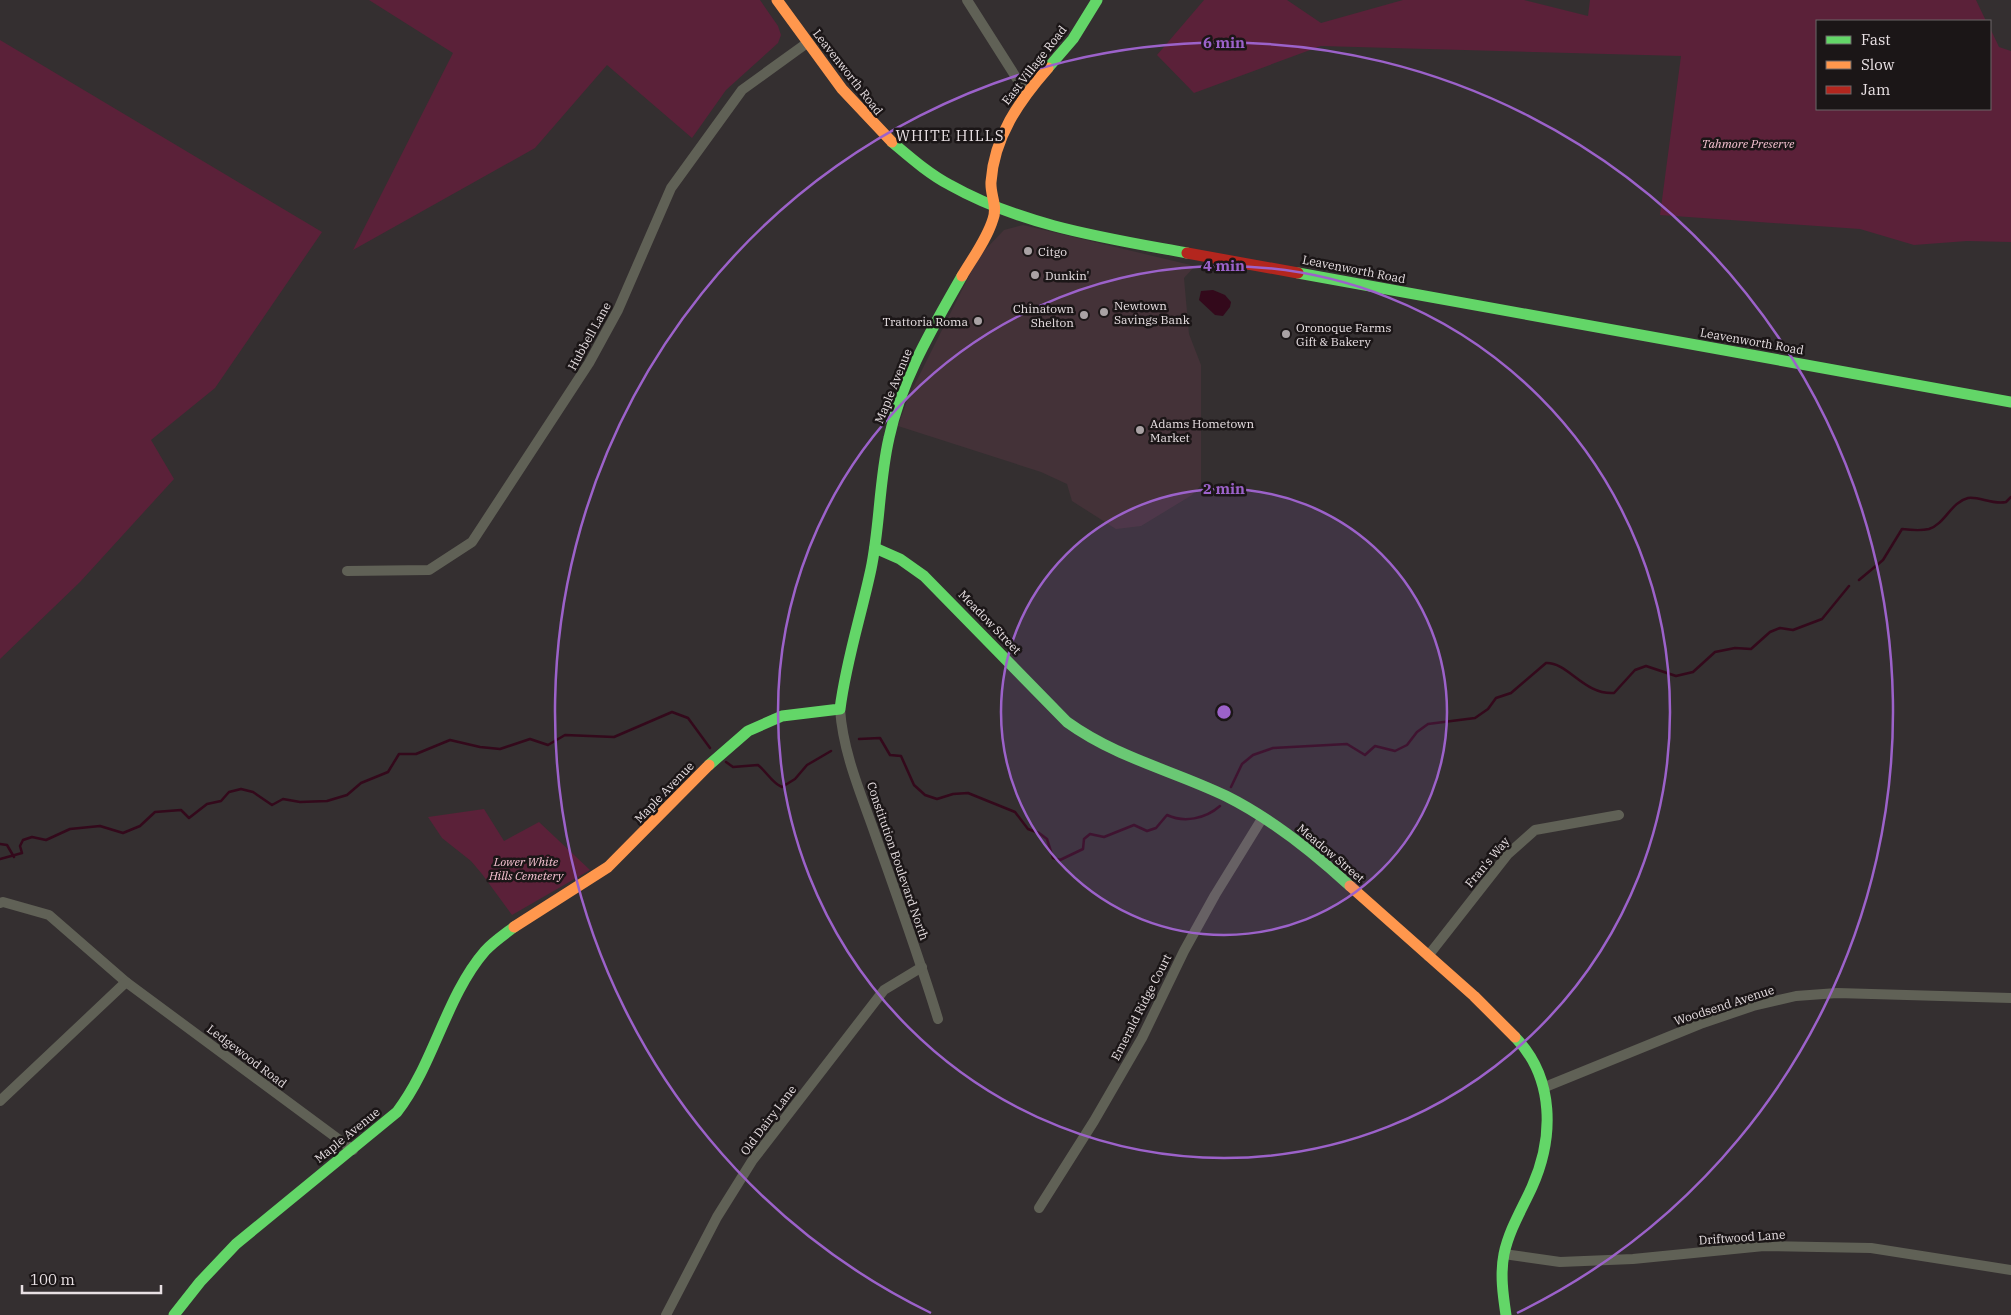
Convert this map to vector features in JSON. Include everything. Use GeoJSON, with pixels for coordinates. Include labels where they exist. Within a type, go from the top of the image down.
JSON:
{"type":"FeatureCollection","features":[{"type":"Feature","properties":{"kind":"main road","name":"Leavenworth Road"},"geometry":{"type":"LineString","coordinates":[[777,0],[806,43],[872,126],[899,151],[940,180],[996,208],[1100,237],[2011,402]]}},
{"type":"Feature","properties":{"kind":"main road","name":"East Village Road"},"geometry":{"type":"LineString","coordinates":[[996,208],[991,183],[1000,137],[1026,93],[1074,39],[1097,0]]}},
{"type":"Feature","properties":{"kind":"main road","name":"Maple Avenue"},"geometry":{"type":"LineString","coordinates":[[174,1315],[200,1282],[236,1244],[397,1112],[413,1091],[471,968],[490,946],[513,928],[608,867],[721,754],[748,731],[782,716],[840,709],[846,662],[855,639],[875,548],[882,468],[888,434],[899,401],[949,298],[992,221],[996,208]]}},
{"type":"Feature","properties":{"kind":"main road","name":"Meadow Street"},"geometry":{"type":"LineString","coordinates":[[875,548],[900,559],[924,576],[1084,737],[1123,757],[1207,788],[1263,817],[1311,852],[1428,956],[1519,1041],[1530,1057],[1545,1087],[1549,1118],[1548,1140],[1543,1161],[1512,1228],[1504,1254],[1502,1279],[1506,1315]]}},
{"type":"Feature","properties":{"kind":"street"},"geometry":{"type":"LineString","coordinates":[[967,0],[1026,93]]}},
{"type":"Feature","properties":{"kind":"street","name":"Hubbell Lane"},"geometry":{"type":"LineString","coordinates":[[347,570],[429,570],[472,542],[589,364],[618,310],[671,188],[742,90],[806,43]]}},
{"type":"Feature","properties":{"kind":"street","name":"Constitution Boulevard North"},"geometry":{"type":"LineString","coordinates":[[840,709],[841,724],[850,764],[922,967],[938,1019]]}},
{"type":"Feature","properties":{"kind":"street","name":"Fran's Way"},"geometry":{"type":"LineString","coordinates":[[1428,956],[1508,854],[1535,830],[1618,815]]}},
{"type":"Feature","properties":{"kind":"street","name":"Emerald Ridge Court"},"geometry":{"type":"LineString","coordinates":[[1039,1208],[1095,1120],[1142,1038],[1188,943],[1263,817]]}},
{"type":"Feature","properties":{"kind":"street","name":"Ledgewood Road"},"geometry":{"type":"LineString","coordinates":[[2,902],[49,915],[126,982],[353,1150]]}},
{"type":"Feature","properties":{"kind":"street","name":"Old Dairy Lane"},"geometry":{"type":"LineString","coordinates":[[666,1315],[717,1217],[752,1161],[884,990],[922,967]]}},
{"type":"Feature","properties":{"kind":"street"},"geometry":{"type":"LineString","coordinates":[[0,1101],[126,982]]}},
{"type":"Feature","properties":{"kind":"street","name":"Woodsend Avenue"},"geometry":{"type":"LineString","coordinates":[[1545,1087],[1700,1024],[1752,1006],[1796,996],[1837,993],[2011,998]]}},
{"type":"Feature","properties":{"kind":"street","name":"Driftwood Lane"},"geometry":{"type":"LineString","coordinates":[[1504,1254],[1560,1262],[1633,1259],[1764,1246],[1871,1248],[2011,1270]]}},
{"type":"Feature","properties":{"kind":"shaded area"},"geometry":{"type":"Polygon","coordinates":[[[1023,225],[1195,266],[1184,278],[1189,334],[1201,365],[1201,485],[1192,495],[1141,526],[1116,529],[1072,501],[1067,484],[1041,472],[898,426],[908,398],[979,256],[1004,230],[1023,225]]]}},
{"type":"Feature","properties":{"kind":"shaded area"},"geometry":{"type":"Polygon","coordinates":[[[1213,290],[1225,295],[1231,302],[1230,307],[1223,316],[1215,315],[1199,300],[1201,291],[1213,290]]]}},
{"type":"Feature","properties":{"kind":"green space"},"geometry":{"type":"Polygon","coordinates":[[[369,0],[760,0],[778,26],[781,35],[778,43],[726,90],[692,138],[607,65],[535,148],[353,250],[453,53],[369,0]]]}},
{"type":"Feature","properties":{"kind":"green space","name":"Tahmore Preserve"},"geometry":{"type":"Polygon","coordinates":[[[1204,0],[1287,0],[1321,23],[1403,0],[1524,0],[1588,16],[1590,0],[1976,0],[1986,20],[1816,20],[1816,110],[1991,110],[1991,30],[1999,47],[2011,51],[2011,242],[1967,241],[1914,245],[1860,229],[1660,215],[1681,56],[1321,46],[1194,93],[1157,55],[1204,0]]]}},
{"type":"Feature","properties":{"kind":"green space"},"geometry":{"type":"Polygon","coordinates":[[[0,40],[322,232],[215,388],[151,440],[174,479],[80,582],[0,659],[0,40]]]}},
{"type":"Feature","properties":{"kind":"green space","name":"Lower White Hills Cemetery"},"geometry":{"type":"Polygon","coordinates":[[[484,809],[504,841],[539,822],[590,870],[512,915],[471,861],[442,838],[428,817],[484,809]]]}},
{"type":"Feature","properties":{"kind":"waterway"},"geometry":{"type":"LineString","coordinates":[[1859,580],[1883,560],[1902,529],[1929,529],[1939,523],[1962,500],[1968,498],[2001,503],[2006,502],[2011,497]]}},
{"type":"Feature","properties":{"kind":"waterway"},"geometry":{"type":"LineString","coordinates":[[1231,787],[1242,764],[1253,755],[1273,748],[1347,744],[1365,755],[1375,746],[1395,751],[1407,745],[1417,732],[1428,724],[1475,718],[1488,709],[1496,698],[1511,693],[1546,663],[1562,668],[1594,689],[1614,693],[1635,670],[1646,666],[1676,676],[1693,672],[1715,652],[1735,648],[1751,649],[1770,632],[1780,628],[1793,630],[1822,619],[1849,586]]}},
{"type":"Feature","properties":{"kind":"waterway"},"geometry":{"type":"LineString","coordinates":[[0,859],[22,853],[20,846],[23,840],[32,837],[46,840],[70,829],[100,826],[123,833],[140,826],[155,812],[181,810],[189,818],[207,804],[221,801],[229,792],[241,789],[253,792],[272,805],[283,799],[300,802],[327,801],[347,795],[361,783],[388,772],[399,754],[416,754],[450,740],[480,747],[500,749],[530,739],[548,745],[565,735],[614,737],[672,712],[688,718],[710,748]]}},
{"type":"Feature","properties":{"kind":"waterway"},"geometry":{"type":"LineString","coordinates":[[859,739],[880,738],[890,755],[901,756],[914,785],[925,795],[937,799],[953,794],[968,793],[1015,812],[1028,829],[1039,833],[1047,839],[1053,858],[1060,860],[1083,849],[1084,839],[1090,834],[1104,837],[1134,825],[1147,831],[1156,828],[1167,815],[1180,819],[1201,817],[1220,806]]}},
{"type":"Feature","properties":{"kind":"waterway"},"geometry":{"type":"LineString","coordinates":[[726,762],[733,767],[758,765],[775,783],[782,787],[795,779],[807,765],[831,751]]}},
{"type":"Feature","properties":{"kind":"waterway"},"geometry":{"type":"LineString","coordinates":[[0,844],[7,845],[14,857]]}},
{"type":"Feature","properties":{"kind":"traffic: fast"},"geometry":{"type":"LineString","coordinates":[[1048,68],[1073,39],[1097,0]]}},
{"type":"Feature","properties":{"kind":"traffic: fast"},"geometry":{"type":"LineString","coordinates":[[892,142],[942,181],[1006,211],[1036,221],[1096,236],[1187,253]]}},
{"type":"Feature","properties":{"kind":"traffic: fast"},"geometry":{"type":"LineString","coordinates":[[1298,273],[2011,402]]}},
{"type":"Feature","properties":{"kind":"traffic: fast"},"geometry":{"type":"LineString","coordinates":[[709,765],[748,731],[782,716],[840,709],[850,656],[871,569],[881,487],[894,416],[919,354],[962,276]]}},
{"type":"Feature","properties":{"kind":"traffic: fast"},"geometry":{"type":"LineString","coordinates":[[875,548],[900,559],[924,576],[1067,722],[1105,745],[1206,787],[1243,805],[1291,836],[1350,886]]}},
{"type":"Feature","properties":{"kind":"traffic: fast"},"geometry":{"type":"LineString","coordinates":[[174,1315],[200,1282],[236,1244],[397,1112],[421,1073],[460,988],[472,969],[485,951],[514,927]]}},
{"type":"Feature","properties":{"kind":"traffic: fast"},"geometry":{"type":"LineString","coordinates":[[1506,1315],[1502,1277],[1504,1254],[1512,1228],[1539,1168],[1547,1129],[1547,1109],[1538,1071],[1528,1053],[1515,1037]]}},
{"type":"Feature","properties":{"kind":"traffic: slow"},"geometry":{"type":"LineString","coordinates":[[777,0],[842,89],[892,142]]}},
{"type":"Feature","properties":{"kind":"traffic: slow"},"geometry":{"type":"LineString","coordinates":[[962,276],[983,241],[993,219],[995,210],[991,182],[997,150],[1003,135],[1027,93],[1048,68]]}},
{"type":"Feature","properties":{"kind":"traffic: slow"},"geometry":{"type":"LineString","coordinates":[[514,927],[608,867],[709,765]]}},
{"type":"Feature","properties":{"kind":"traffic: slow"},"geometry":{"type":"LineString","coordinates":[[1350,886],[1474,996],[1515,1037]]}},
{"type":"Feature","properties":{"kind":"traffic: jam"},"geometry":{"type":"LineString","coordinates":[[1187,253],[1298,273]]}},
{"type":"Feature","properties":{"kind":"place","name":"Citgo"},"geometry":{"type":"Point","coordinates":[1028,251]}},
{"type":"Feature","properties":{"kind":"place","name":"Dunkin'"},"geometry":{"type":"Point","coordinates":[1035,275]}},
{"type":"Feature","properties":{"kind":"place","name":"Newtown Savings Bank"},"geometry":{"type":"Point","coordinates":[1104,312]}},
{"type":"Feature","properties":{"kind":"place","name":"Chinatown Shelton"},"geometry":{"type":"Point","coordinates":[1084,315]}},
{"type":"Feature","properties":{"kind":"place","name":"Trattoria Roma"},"geometry":{"type":"Point","coordinates":[978,321]}},
{"type":"Feature","properties":{"kind":"place","name":"Oronoque Farms Gift & Bakery"},"geometry":{"type":"Point","coordinates":[1286,334]}},
{"type":"Feature","properties":{"kind":"place","name":"Adams Hometown Market"},"geometry":{"type":"Point","coordinates":[1140,430]}},
{"type":"Feature","properties":{"kind":"district","name":"WHITE HILLS"},"geometry":{"type":"Point","coordinates":[950,135]}}]}
